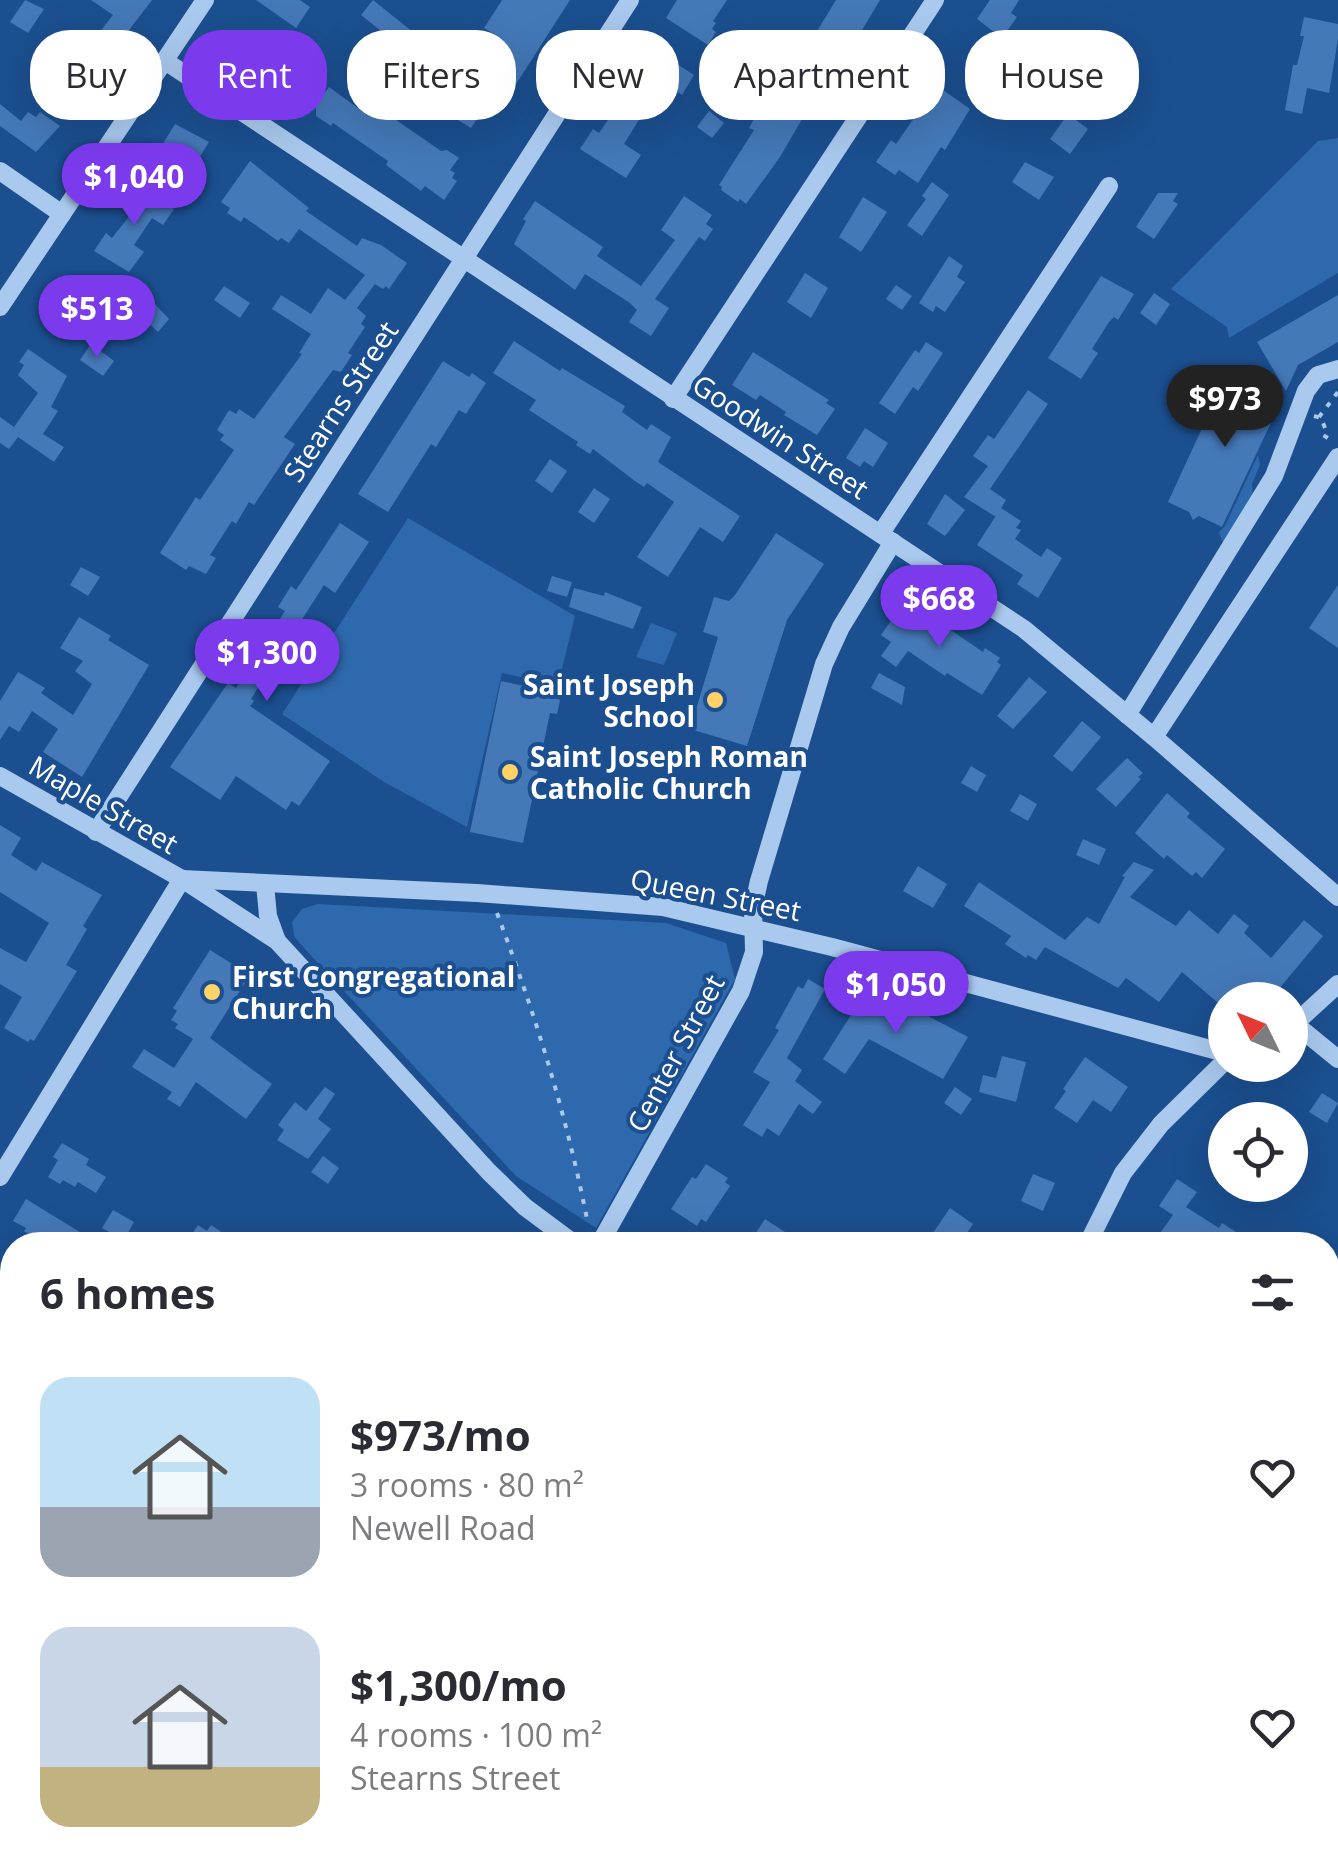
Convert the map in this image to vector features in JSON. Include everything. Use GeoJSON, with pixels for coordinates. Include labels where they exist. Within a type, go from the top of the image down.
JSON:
{"type":"FeatureCollection","features":[{"type":"Feature","properties":{"kind":"street"},"geometry":{"type":"LineString","coordinates":[[0,307],[205,0]]}},
{"type":"Feature","properties":{"kind":"street","name":"Stearns Street"},"geometry":{"type":"LineString","coordinates":[[96,832],[630,0]]}},
{"type":"Feature","properties":{"kind":"street"},"geometry":{"type":"LineString","coordinates":[[674,399],[934,0]]}},
{"type":"Feature","properties":{"kind":"street","name":"Goodwin Street"},"geometry":{"type":"LineString","coordinates":[[165,61],[1024,629],[1338,897]]}},
{"type":"Feature","properties":{"kind":"street"},"geometry":{"type":"LineString","coordinates":[[0,171],[62,214]]}},
{"type":"Feature","properties":{"kind":"street","name":"Center Street"},"geometry":{"type":"LineString","coordinates":[[606,1232],[733,1007],[752,959],[754,901],[762,866],[820,674],[841,627],[887,538],[1109,186]]}},
{"type":"Feature","properties":{"kind":"street"},"geometry":{"type":"LineString","coordinates":[[1127,715],[1274,476],[1306,391],[1318,375],[1338,369]]}},
{"type":"Feature","properties":{"kind":"street"},"geometry":{"type":"LineString","coordinates":[[1154,737],[1336,450]]}},
{"type":"Feature","properties":{"kind":"street","name":"Maple Street"},"geometry":{"type":"LineString","coordinates":[[0,776],[182,879],[277,941]]}},
{"type":"Feature","properties":{"kind":"street"},"geometry":{"type":"LineString","coordinates":[[0,1177],[182,879]]}},
{"type":"Feature","properties":{"kind":"street","name":"Queen Street"},"geometry":{"type":"LineString","coordinates":[[182,879],[664,907],[1208,1052]]}},
{"type":"Feature","properties":{"kind":"street"},"geometry":{"type":"LineString","coordinates":[[265,884],[268,916],[277,941],[488,1172],[559,1232]]}},
{"type":"Feature","properties":{"kind":"street"},"geometry":{"type":"LineString","coordinates":[[1308,1011],[1338,984]]}},
{"type":"Feature","properties":{"kind":"street"},"geometry":{"type":"LineString","coordinates":[[1308,1037],[1338,1059]]}},
{"type":"Feature","properties":{"kind":"street"},"geometry":{"type":"LineString","coordinates":[[1094,1232],[1123,1173],[1208,1075]]}},
{"type":"Feature","properties":{"kind":"path"},"geometry":{"type":"LineString","coordinates":[[1306,420],[1319,417],[1338,392]]}},
{"type":"Feature","properties":{"kind":"path"},"geometry":{"type":"LineString","coordinates":[[1319,417],[1324,425],[1323,435],[1336,450]]}},
{"type":"Feature","properties":{"kind":"path"},"geometry":{"type":"LineString","coordinates":[[490,894],[557,1086],[587,1219]]}},
{"type":"Feature","properties":{"kind":"shaded area"},"geometry":{"type":"Polygon","coordinates":[[[1338,138],[1338,273],[1229,338],[1227,327],[1171,289],[1318,141],[1338,138]]]}},
{"type":"Feature","properties":{"kind":"shaded area"},"geometry":{"type":"Polygon","coordinates":[[[1258,455],[1260,465],[1252,484],[1254,523],[1236,550],[1222,541],[1219,532],[1258,455]]]}},
{"type":"Feature","properties":{"kind":"shaded area"},"geometry":{"type":"Polygon","coordinates":[[[408,518],[575,616],[558,685],[502,673],[467,827],[384,782],[282,714],[408,518]]]}},
{"type":"Feature","properties":{"kind":"shaded area"},"geometry":{"type":"Polygon","coordinates":[[[651,623],[677,633],[664,665],[636,657],[651,623]]]}},
{"type":"Feature","properties":{"kind":"shaded area"},"geometry":{"type":"Polygon","coordinates":[[[318,904],[666,923],[726,943],[735,979],[596,1228],[516,1176],[304,948],[294,936],[292,922],[302,909],[318,904]]]}},
{"type":"Feature","properties":{"kind":"building"},"geometry":{"type":"Polygon","coordinates":[[[25,0],[44,9],[28,33],[10,22],[25,0]]]}},
{"type":"Feature","properties":{"kind":"building"},"geometry":{"type":"Polygon","coordinates":[[[91,0],[152,0],[129,30],[101,30],[113,15],[91,0]]]}},
{"type":"Feature","properties":{"kind":"building"},"geometry":{"type":"Polygon","coordinates":[[[256,0],[300,0],[310,7],[296,28],[256,0]]]}},
{"type":"Feature","properties":{"kind":"building"},"geometry":{"type":"Polygon","coordinates":[[[373,0],[410,30],[380,30],[361,15],[373,0]]]}},
{"type":"Feature","properties":{"kind":"building"},"geometry":{"type":"Polygon","coordinates":[[[502,0],[570,0],[551,30],[536,30],[536,53],[516,84],[516,30],[484,28],[502,0]]]}},
{"type":"Feature","properties":{"kind":"building"},"geometry":{"type":"Polygon","coordinates":[[[677,0],[727,0],[713,21],[713,30],[699,30],[699,39],[666,18],[677,0]]]}},
{"type":"Feature","properties":{"kind":"building"},"geometry":{"type":"Polygon","coordinates":[[[836,0],[880,0],[862,30],[818,30],[836,0]]]}},
{"type":"Feature","properties":{"kind":"building"},"geometry":{"type":"Polygon","coordinates":[[[990,0],[1019,0],[1011,13],[1017,17],[1008,30],[991,30],[977,19],[990,0]]]}},
{"type":"Feature","properties":{"kind":"building"},"geometry":{"type":"Polygon","coordinates":[[[1304,17],[1338,24],[1338,39],[1329,93],[1307,88],[1302,114],[1285,110],[1293,65],[1297,65],[1304,36],[1300,36],[1304,17]]]}},
{"type":"Feature","properties":{"kind":"building"},"geometry":{"type":"Polygon","coordinates":[[[679,65],[694,75],[682,95],[679,93],[679,65]]]}},
{"type":"Feature","properties":{"kind":"building"},"geometry":{"type":"Polygon","coordinates":[[[329,87],[347,100],[347,120],[396,120],[441,151],[447,150],[459,158],[450,170],[457,181],[444,200],[425,186],[421,191],[386,165],[388,161],[333,123],[331,126],[322,120],[327,120],[329,87]]]}},
{"type":"Feature","properties":{"kind":"building"},"geometry":{"type":"Polygon","coordinates":[[[945,91],[965,105],[965,117],[918,183],[899,170],[895,175],[876,162],[891,140],[896,144],[913,120],[945,120],[945,91]]]}},
{"type":"Feature","properties":{"kind":"building"},"geometry":{"type":"Polygon","coordinates":[[[0,104],[21,121],[28,112],[30,120],[51,120],[60,126],[36,152],[0,126],[0,104]]]}},
{"type":"Feature","properties":{"kind":"building"},"geometry":{"type":"Polygon","coordinates":[[[458,120],[476,120],[471,128],[458,120]]]}},
{"type":"Feature","properties":{"kind":"building"},"geometry":{"type":"Polygon","coordinates":[[[608,120],[639,120],[624,144],[641,155],[626,178],[580,149],[593,129],[599,133],[608,120]]]}},
{"type":"Feature","properties":{"kind":"building"},"geometry":{"type":"Polygon","coordinates":[[[702,120],[724,123],[712,138],[697,127],[702,120]]]}},
{"type":"Feature","properties":{"kind":"building"},"geometry":{"type":"Polygon","coordinates":[[[753,120],[802,120],[746,204],[719,185],[754,130],[749,128],[753,120]]]}},
{"type":"Feature","properties":{"kind":"building"},"geometry":{"type":"Polygon","coordinates":[[[1064,120],[1076,120],[1088,129],[1070,154],[1050,139],[1064,120]]]}},
{"type":"Feature","properties":{"kind":"building"},"geometry":{"type":"Polygon","coordinates":[[[175,124],[209,142],[191,171],[168,157],[171,153],[161,147],[175,124]]]}},
{"type":"Feature","properties":{"kind":"building"},"geometry":{"type":"Polygon","coordinates":[[[250,161],[309,208],[306,211],[357,246],[362,238],[381,245],[407,263],[389,289],[375,284],[357,308],[366,316],[361,324],[365,327],[348,353],[352,355],[341,372],[333,370],[284,437],[295,444],[254,505],[249,502],[236,524],[232,521],[210,555],[216,558],[206,574],[189,566],[186,570],[160,553],[196,497],[200,500],[234,450],[220,440],[224,435],[217,430],[229,410],[236,414],[239,409],[254,419],[302,354],[299,353],[311,334],[272,309],[281,295],[311,314],[328,288],[345,300],[365,275],[299,229],[289,243],[281,238],[278,241],[244,217],[241,222],[227,213],[230,208],[221,202],[250,161]]]}},
{"type":"Feature","properties":{"kind":"building"},"geometry":{"type":"Polygon","coordinates":[[[1025,162],[1054,177],[1039,200],[1012,182],[1025,162]]]}},
{"type":"Feature","properties":{"kind":"building"},"geometry":{"type":"Polygon","coordinates":[[[932,182],[949,195],[922,236],[907,225],[926,199],[922,196],[932,182]]]}},
{"type":"Feature","properties":{"kind":"building"},"geometry":{"type":"Polygon","coordinates":[[[139,184],[174,209],[163,225],[152,218],[134,245],[144,252],[129,272],[94,251],[106,233],[112,238],[131,214],[123,208],[139,184]]]}},
{"type":"Feature","properties":{"kind":"building"},"geometry":{"type":"Polygon","coordinates":[[[1158,193],[1178,193],[1173,201],[1178,204],[1154,239],[1136,227],[1158,193]]]}},
{"type":"Feature","properties":{"kind":"building"},"geometry":{"type":"Polygon","coordinates":[[[684,196],[712,215],[706,224],[713,229],[705,241],[699,237],[655,299],[669,308],[651,336],[629,322],[637,310],[630,303],[585,274],[575,290],[514,244],[535,201],[603,247],[597,256],[641,286],[675,240],[661,230],[684,196]]]}},
{"type":"Feature","properties":{"kind":"building"},"geometry":{"type":"Polygon","coordinates":[[[863,197],[887,212],[861,252],[839,237],[863,197]]]}},
{"type":"Feature","properties":{"kind":"building"},"geometry":{"type":"Polygon","coordinates":[[[949,256],[963,266],[957,277],[965,282],[945,312],[936,306],[933,312],[919,303],[949,256]]]}},
{"type":"Feature","properties":{"kind":"building"},"geometry":{"type":"Polygon","coordinates":[[[805,273],[828,288],[811,318],[787,302],[805,273]]]}},
{"type":"Feature","properties":{"kind":"building"},"geometry":{"type":"Polygon","coordinates":[[[1101,276],[1134,294],[1118,320],[1114,317],[1109,322],[1092,349],[1098,353],[1081,379],[1048,358],[1101,276]]]}},
{"type":"Feature","properties":{"kind":"building"},"geometry":{"type":"Polygon","coordinates":[[[64,282],[100,304],[95,312],[101,316],[89,332],[49,305],[64,282]]]}},
{"type":"Feature","properties":{"kind":"building"},"geometry":{"type":"Polygon","coordinates":[[[896,285],[912,296],[902,310],[886,299],[896,285]]]}},
{"type":"Feature","properties":{"kind":"building"},"geometry":{"type":"Polygon","coordinates":[[[224,286],[250,303],[240,318],[214,300],[224,286]]]}},
{"type":"Feature","properties":{"kind":"building"},"geometry":{"type":"Polygon","coordinates":[[[1154,293],[1170,304],[1156,325],[1140,313],[1154,293]]]}},
{"type":"Feature","properties":{"kind":"building"},"geometry":{"type":"Polygon","coordinates":[[[1338,295],[1338,342],[1298,365],[1286,391],[1257,342],[1338,295]]]}},
{"type":"Feature","properties":{"kind":"building"},"geometry":{"type":"Polygon","coordinates":[[[150,299],[169,319],[158,332],[137,313],[150,299]]]}},
{"type":"Feature","properties":{"kind":"building"},"geometry":{"type":"Polygon","coordinates":[[[514,341],[625,406],[622,412],[647,430],[651,424],[671,437],[658,462],[740,516],[723,542],[700,527],[668,577],[637,557],[674,502],[647,483],[644,487],[593,449],[590,454],[529,410],[536,400],[493,373],[514,341]]]}},
{"type":"Feature","properties":{"kind":"building"},"geometry":{"type":"Polygon","coordinates":[[[926,342],[943,353],[918,391],[913,387],[895,414],[879,403],[915,350],[919,353],[926,342]]]}},
{"type":"Feature","properties":{"kind":"building"},"geometry":{"type":"Polygon","coordinates":[[[91,344],[114,361],[103,376],[80,360],[91,344]]]}},
{"type":"Feature","properties":{"kind":"building"},"geometry":{"type":"Polygon","coordinates":[[[28,349],[67,376],[51,407],[58,411],[43,434],[64,447],[54,462],[18,437],[9,449],[0,443],[0,417],[14,427],[38,393],[18,375],[24,365],[19,362],[28,349]]]}},
{"type":"Feature","properties":{"kind":"building"},"geometry":{"type":"Polygon","coordinates":[[[753,352],[829,400],[826,403],[835,409],[817,435],[760,395],[756,400],[732,385],[753,352]]]}},
{"type":"Feature","properties":{"kind":"building"},"geometry":{"type":"Polygon","coordinates":[[[443,361],[486,383],[466,414],[459,410],[436,447],[431,444],[388,512],[358,494],[443,361]]]}},
{"type":"Feature","properties":{"kind":"building"},"geometry":{"type":"Polygon","coordinates":[[[1228,372],[1283,397],[1222,527],[1199,516],[1193,520],[1189,512],[1168,502],[1228,372]]]}},
{"type":"Feature","properties":{"kind":"building"},"geometry":{"type":"Polygon","coordinates":[[[1028,390],[1048,404],[990,489],[1006,500],[996,517],[964,497],[988,466],[973,456],[988,435],[994,439],[1028,390]]]}},
{"type":"Feature","properties":{"kind":"building"},"geometry":{"type":"Polygon","coordinates":[[[865,428],[888,443],[873,467],[864,461],[860,467],[846,458],[865,428]]]}},
{"type":"Feature","properties":{"kind":"building"},"geometry":{"type":"Polygon","coordinates":[[[550,459],[567,471],[552,493],[535,481],[550,459]]]}},
{"type":"Feature","properties":{"kind":"building"},"geometry":{"type":"Polygon","coordinates":[[[594,488],[610,499],[594,523],[578,512],[594,488]]]}},
{"type":"Feature","properties":{"kind":"building"},"geometry":{"type":"Polygon","coordinates":[[[945,494],[965,510],[945,536],[927,524],[945,494]]]}},
{"type":"Feature","properties":{"kind":"building"},"geometry":{"type":"Polygon","coordinates":[[[1001,508],[1021,521],[1015,539],[1041,557],[1047,548],[1062,558],[1038,598],[1017,584],[1023,575],[977,545],[1001,508]]]}},
{"type":"Feature","properties":{"kind":"building"},"geometry":{"type":"Polygon","coordinates":[[[340,523],[369,542],[335,593],[324,585],[250,706],[330,761],[299,806],[292,801],[286,810],[236,776],[220,800],[170,767],[228,683],[236,688],[285,611],[278,607],[291,586],[296,590],[340,523]]]}},
{"type":"Feature","properties":{"kind":"building"},"geometry":{"type":"Polygon","coordinates":[[[776,533],[824,564],[787,620],[747,746],[690,729],[718,637],[703,632],[714,597],[729,601],[735,595],[776,533]]]}},
{"type":"Feature","properties":{"kind":"building"},"geometry":{"type":"Polygon","coordinates":[[[81,567],[100,577],[88,596],[70,585],[81,567]]]}},
{"type":"Feature","properties":{"kind":"building"},"geometry":{"type":"Polygon","coordinates":[[[552,576],[572,582],[567,597],[547,591],[552,576]]]}},
{"type":"Feature","properties":{"kind":"building"},"geometry":{"type":"Polygon","coordinates":[[[1338,585],[1338,648],[1309,628],[1338,585]]]}},
{"type":"Feature","properties":{"kind":"building"},"geometry":{"type":"Polygon","coordinates":[[[574,588],[604,596],[605,592],[642,607],[633,629],[569,607],[574,588]]]}},
{"type":"Feature","properties":{"kind":"building"},"geometry":{"type":"Polygon","coordinates":[[[905,601],[944,634],[948,628],[983,652],[985,648],[1000,658],[997,662],[1001,665],[982,695],[908,651],[896,667],[881,656],[891,642],[881,635],[905,601]]]}},
{"type":"Feature","properties":{"kind":"building"},"geometry":{"type":"Polygon","coordinates":[[[79,617],[149,665],[82,777],[43,752],[58,729],[32,711],[19,732],[9,726],[0,740],[0,701],[18,672],[45,688],[41,693],[73,715],[92,684],[75,671],[83,661],[60,648],[79,617]]]}},
{"type":"Feature","properties":{"kind":"building"},"geometry":{"type":"Polygon","coordinates":[[[879,673],[905,687],[902,705],[871,688],[879,673]]]}},
{"type":"Feature","properties":{"kind":"building"},"geometry":{"type":"Polygon","coordinates":[[[1029,677],[1047,692],[1013,729],[997,716],[1029,677]]]}},
{"type":"Feature","properties":{"kind":"building","name":"Saint Joseph Roman Catholic Church"},"geometry":{"type":"Polygon","coordinates":[[[501,681],[556,693],[555,698],[560,700],[557,714],[550,713],[523,843],[470,832],[501,681]]]}},
{"type":"Feature","properties":{"kind":"building"},"geometry":{"type":"Polygon","coordinates":[[[1082,721],[1101,737],[1072,772],[1053,756],[1082,721]]]}},
{"type":"Feature","properties":{"kind":"building"},"geometry":{"type":"Polygon","coordinates":[[[1127,758],[1143,773],[1116,807],[1096,789],[1127,758]]]}},
{"type":"Feature","properties":{"kind":"building"},"geometry":{"type":"Polygon","coordinates":[[[971,766],[986,775],[977,792],[961,783],[971,766]]]}},
{"type":"Feature","properties":{"kind":"building"},"geometry":{"type":"Polygon","coordinates":[[[1167,793],[1190,813],[1187,817],[1225,849],[1202,878],[1196,872],[1192,876],[1167,855],[1164,859],[1135,833],[1167,793]]]}},
{"type":"Feature","properties":{"kind":"building"},"geometry":{"type":"Polygon","coordinates":[[[1020,794],[1037,804],[1028,821],[1010,811],[1020,794]]]}},
{"type":"Feature","properties":{"kind":"building"},"geometry":{"type":"Polygon","coordinates":[[[0,825],[21,838],[11,855],[36,871],[42,862],[102,895],[66,965],[77,971],[34,1041],[28,1042],[4,1028],[22,997],[0,984],[0,948],[26,962],[49,923],[0,892],[0,825]]]}},
{"type":"Feature","properties":{"kind":"building"},"geometry":{"type":"Polygon","coordinates":[[[1083,839],[1106,849],[1099,865],[1076,855],[1083,839]]]}},
{"type":"Feature","properties":{"kind":"building"},"geometry":{"type":"Polygon","coordinates":[[[1134,862],[1154,870],[1130,897],[1176,926],[1189,910],[1218,934],[1234,914],[1249,926],[1244,933],[1271,958],[1304,920],[1323,936],[1285,982],[1208,982],[1208,994],[1182,972],[1159,1002],[1126,978],[1118,988],[1045,947],[1036,960],[1028,955],[1026,958],[1005,944],[1011,936],[964,906],[979,882],[1065,940],[1087,917],[1099,924],[1125,877],[1122,876],[1134,862]]]}},
{"type":"Feature","properties":{"kind":"building"},"geometry":{"type":"Polygon","coordinates":[[[918,866],[947,884],[933,908],[903,891],[918,866]]]}},
{"type":"Feature","properties":{"kind":"building"},"geometry":{"type":"Polygon","coordinates":[[[210,950],[250,975],[210,1038],[272,1084],[246,1119],[196,1082],[180,1107],[167,1099],[172,1092],[132,1067],[144,1049],[174,1068],[193,1039],[175,1028],[178,1024],[171,1020],[177,1011],[173,1008],[210,950]]]}},
{"type":"Feature","properties":{"kind":"building"},"geometry":{"type":"Polygon","coordinates":[[[808,979],[825,989],[787,1058],[802,1070],[795,1081],[822,1102],[813,1114],[799,1104],[779,1136],[767,1128],[762,1137],[743,1125],[770,1082],[753,1072],[779,1030],[775,1028],[798,986],[803,989],[808,979]]]}},
{"type":"Feature","properties":{"kind":"building"},"geometry":{"type":"Polygon","coordinates":[[[867,990],[904,1010],[907,1005],[968,1037],[943,1079],[869,1039],[845,1074],[823,1059],[867,990]]]}},
{"type":"Feature","properties":{"kind":"building"},"geometry":{"type":"Polygon","coordinates":[[[1002,1056],[1026,1062],[1016,1102],[979,1092],[983,1075],[996,1078],[1002,1056]]]}},
{"type":"Feature","properties":{"kind":"building"},"geometry":{"type":"Polygon","coordinates":[[[1085,1057],[1128,1087],[1111,1112],[1093,1100],[1077,1123],[1054,1108],[1085,1057]]]}},
{"type":"Feature","properties":{"kind":"building"},"geometry":{"type":"Polygon","coordinates":[[[325,1087],[335,1094],[318,1119],[331,1129],[308,1159],[277,1140],[284,1130],[278,1125],[295,1102],[306,1111],[325,1087]]]}},
{"type":"Feature","properties":{"kind":"building"},"geometry":{"type":"Polygon","coordinates":[[[955,1087],[972,1099],[961,1115],[944,1103],[955,1087]]]}},
{"type":"Feature","properties":{"kind":"building"},"geometry":{"type":"Polygon","coordinates":[[[1322,1093],[1338,1103],[1327,1123],[1309,1112],[1322,1093]]]}},
{"type":"Feature","properties":{"kind":"building"},"geometry":{"type":"Polygon","coordinates":[[[62,1143],[89,1159],[86,1165],[106,1177],[96,1193],[78,1182],[75,1187],[48,1177],[62,1143]]]}},
{"type":"Feature","properties":{"kind":"building"},"geometry":{"type":"Polygon","coordinates":[[[323,1156],[339,1168],[328,1184],[311,1172],[323,1156]]]}},
{"type":"Feature","properties":{"kind":"building"},"geometry":{"type":"Polygon","coordinates":[[[706,1164],[728,1178],[725,1182],[730,1186],[706,1222],[701,1219],[697,1226],[671,1209],[692,1177],[696,1179],[706,1164]]]}},
{"type":"Feature","properties":{"kind":"building"},"geometry":{"type":"Polygon","coordinates":[[[1033,1174],[1055,1183],[1043,1211],[1021,1201],[1033,1174]]]}},
{"type":"Feature","properties":{"kind":"building"},"geometry":{"type":"Polygon","coordinates":[[[1177,1179],[1197,1192],[1186,1207],[1219,1228],[1222,1223],[1236,1232],[1161,1232],[1173,1215],[1159,1206],[1177,1179]]]}},
{"type":"Feature","properties":{"kind":"building"},"geometry":{"type":"Polygon","coordinates":[[[26,1199],[80,1232],[26,1232],[26,1228],[13,1221],[26,1199]]]}},
{"type":"Feature","properties":{"kind":"building"},"geometry":{"type":"Polygon","coordinates":[[[950,1208],[973,1224],[968,1232],[934,1232],[950,1208]]]}},
{"type":"Feature","properties":{"kind":"building"},"geometry":{"type":"Polygon","coordinates":[[[113,1210],[134,1222],[128,1232],[102,1228],[113,1210]]]}},
{"type":"Feature","properties":{"kind":"building"},"geometry":{"type":"Polygon","coordinates":[[[765,1219],[785,1232],[756,1232],[765,1219]]]}},
{"type":"Feature","properties":{"kind":"building"},"geometry":{"type":"Polygon","coordinates":[[[198,1225],[207,1231],[211,1225],[222,1232],[193,1232],[198,1225]]]}},
{"type":"Feature","properties":{"kind":"place","name":"Saint Joseph School"},"geometry":{"type":"Point","coordinates":[715,700]}},
{"type":"Feature","properties":{"kind":"place","name":"Saint Joseph Roman Catholic Church"},"geometry":{"type":"Point","coordinates":[510,772]}},
{"type":"Feature","properties":{"kind":"place","name":"First Congregational Church"},"geometry":{"type":"Point","coordinates":[212,992]}}]}
